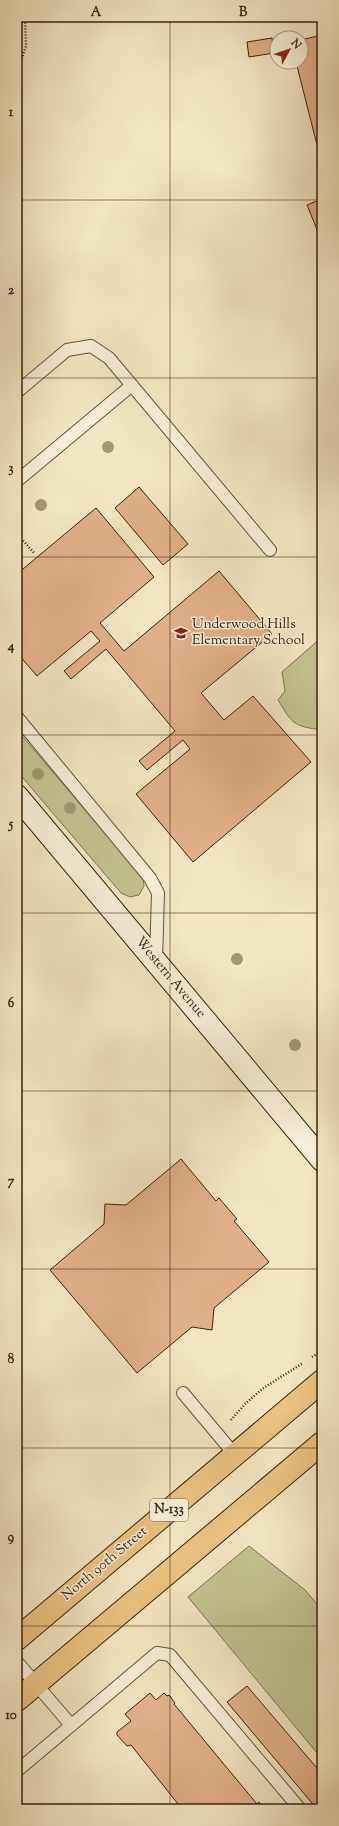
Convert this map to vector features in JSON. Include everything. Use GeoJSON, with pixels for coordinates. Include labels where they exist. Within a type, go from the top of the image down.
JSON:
{"type":"FeatureCollection","features":[{"type":"Feature","properties":{"kind":"main road","name":"North 90th Street"},"geometry":{"type":"LineString","coordinates":[[17,1639],[322,1382]]}},
{"type":"Feature","properties":{"kind":"main road"},"geometry":{"type":"LineString","coordinates":[[17,1700],[322,1443]]}},
{"type":"Feature","properties":{"kind":"street","name":"Western Avenue"},"geometry":{"type":"LineString","coordinates":[[17,796],[322,1160]]}},
{"type":"Feature","properties":{"kind":"lane"},"geometry":{"type":"LineString","coordinates":[[17,392],[67,350],[91,346],[109,358],[270,550]]}},
{"type":"Feature","properties":{"kind":"lane"},"geometry":{"type":"LineString","coordinates":[[17,481],[132,385]]}},
{"type":"Feature","properties":{"kind":"lane"},"geometry":{"type":"LineString","coordinates":[[17,717],[150,878],[158,893],[156,962]]}},
{"type":"Feature","properties":{"kind":"lane"},"geometry":{"type":"LineString","coordinates":[[183,1393],[235,1455]]}},
{"type":"Feature","properties":{"kind":"lane"},"geometry":{"type":"LineString","coordinates":[[17,1771],[157,1653],[170,1655],[300,1809]]}},
{"type":"Feature","properties":{"kind":"lane"},"geometry":{"type":"LineString","coordinates":[[17,1662],[71,1725]]}},
{"type":"Feature","properties":{"kind":"path"},"geometry":{"type":"LineString","coordinates":[[17,73],[26,46],[25,17]]}},
{"type":"Feature","properties":{"kind":"path"},"geometry":{"type":"LineString","coordinates":[[17,534],[35,554]]}},
{"type":"Feature","properties":{"kind":"green space"},"geometry":{"type":"Polygon","coordinates":[[[322,637],[322,730],[305,727],[295,723],[287,715],[278,700],[285,691],[282,672],[322,637]]]}},
{"type":"Feature","properties":{"kind":"green space"},"geometry":{"type":"Polygon","coordinates":[[[17,730],[143,878],[144,886],[139,895],[130,897],[121,893],[17,771],[17,730]]]}},
{"type":"Feature","properties":{"kind":"green space"},"geometry":{"type":"Polygon","coordinates":[[[249,1546],[305,1590],[322,1610],[322,1759],[188,1597],[249,1546]]]}},
{"type":"Feature","properties":{"kind":"building"},"geometry":{"type":"Polygon","coordinates":[[[322,35],[322,144],[317,145],[298,70],[309,70],[309,38],[322,35]]]}},
{"type":"Feature","properties":{"kind":"building"},"geometry":{"type":"Polygon","coordinates":[[[269,38],[269,54],[249,57],[247,42],[269,38]]]}},
{"type":"Feature","properties":{"kind":"building"},"geometry":{"type":"Polygon","coordinates":[[[322,158],[322,170],[318,160],[322,158]]]}},
{"type":"Feature","properties":{"kind":"building"},"geometry":{"type":"Polygon","coordinates":[[[322,199],[322,230],[318,232],[307,205],[322,199]]]}},
{"type":"Feature","properties":{"kind":"building"},"geometry":{"type":"Polygon","coordinates":[[[139,487],[188,544],[163,565],[115,508],[139,487]]]}},
{"type":"Feature","properties":{"kind":"building"},"geometry":{"type":"Polygon","coordinates":[[[96,508],[154,577],[100,623],[124,651],[219,571],[272,634],[201,693],[224,720],[253,696],[311,762],[193,862],[136,794],[190,749],[183,740],[147,770],[139,761],[175,731],[106,649],[71,679],[64,671],[100,641],[91,631],[37,676],[17,653],[17,574],[96,508]]]}},
{"type":"Feature","properties":{"kind":"building"},"geometry":{"type":"Polygon","coordinates":[[[181,1159],[216,1201],[219,1198],[237,1219],[234,1221],[269,1262],[214,1308],[212,1330],[192,1327],[137,1373],[50,1270],[104,1224],[105,1204],[126,1205],[181,1159]]]}},
{"type":"Feature","properties":{"kind":"building"},"geometry":{"type":"Polygon","coordinates":[[[247,1686],[322,1774],[322,1809],[317,1809],[227,1702],[247,1686]]]}},
{"type":"Feature","properties":{"kind":"building"},"geometry":{"type":"Polygon","coordinates":[[[150,1693],[156,1700],[164,1693],[167,1696],[169,1695],[175,1703],[174,1704],[257,1804],[259,1802],[265,1809],[182,1809],[131,1745],[127,1746],[117,1735],[117,1732],[131,1721],[125,1714],[150,1693]]]}},
{"type":"Feature","properties":{"kind":"place","name":"Underwood Hills Elementary School"},"geometry":{"type":"Point","coordinates":[181,633]}}]}
